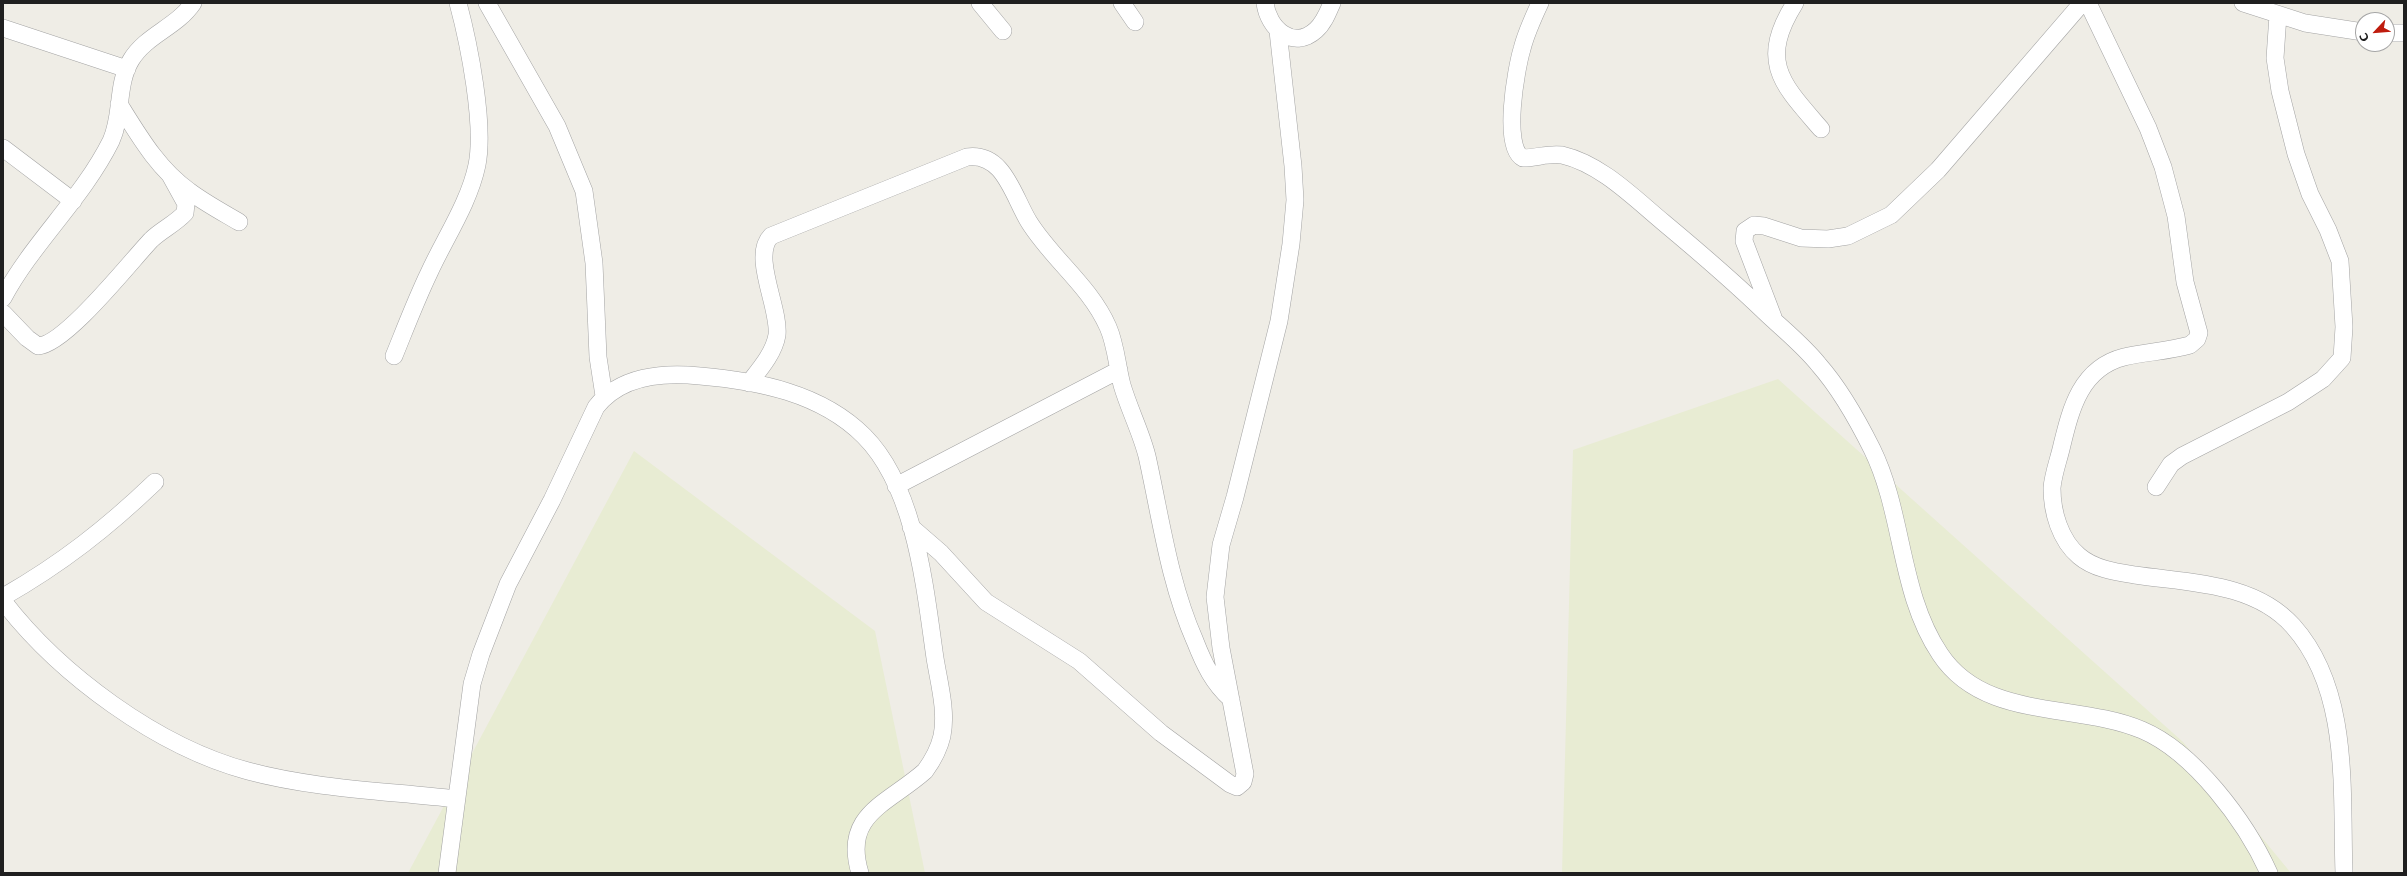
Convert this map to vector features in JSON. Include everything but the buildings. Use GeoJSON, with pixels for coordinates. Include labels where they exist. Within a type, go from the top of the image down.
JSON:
{"type":"FeatureCollection","features":[{"type":"Feature","properties":{"kind":"street"},"geometry":{"type":"LineString","coordinates":[[3,298],[19,272],[88,180],[111,140],[119,104],[120,88],[126,69],[138,50],[180,19],[193,3]]}},
{"type":"Feature","properties":{"kind":"street"},"geometry":{"type":"LineString","coordinates":[[394,356],[429,272],[466,196],[476,166],[479,141],[474,94],[468,45],[458,3]]}},
{"type":"Feature","properties":{"kind":"street"},"geometry":{"type":"LineString","coordinates":[[487,3],[557,126],[573,160],[584,191],[594,263],[597,351],[604,396]]}},
{"type":"Feature","properties":{"kind":"street"},"geometry":{"type":"LineString","coordinates":[[980,3],[1003,31]]}},
{"type":"Feature","properties":{"kind":"street"},"geometry":{"type":"LineString","coordinates":[[1122,3],[1135,22]]}},
{"type":"Feature","properties":{"kind":"street"},"geometry":{"type":"LineString","coordinates":[[911,527],[941,553],[986,602],[1080,661],[1178,747],[1230,784],[1237,787],[1243,782],[1245,774],[1216,618],[1214,596],[1216,572],[1221,545],[1265,382],[1279,321],[1295,200],[1278,32],[1268,15],[1265,3]]}},
{"type":"Feature","properties":{"kind":"street"},"geometry":{"type":"LineString","coordinates":[[1278,32],[1293,37],[1309,35],[1321,24],[1332,3]]}},
{"type":"Feature","properties":{"kind":"street"},"geometry":{"type":"LineString","coordinates":[[1540,3],[1528,30],[1517,67],[1512,116],[1515,152],[1523,158],[1549,154],[1562,155],[1581,162],[1607,178],[1703,256],[1817,362],[1838,388],[1872,449],[1891,501],[1916,602],[1939,653],[1954,673],[1971,685],[1995,697],[2021,704],[2118,721],[2162,740],[2177,752],[2211,785],[2249,837],[2269,873]]}},
{"type":"Feature","properties":{"kind":"street"},"geometry":{"type":"LineString","coordinates":[[1795,3],[1787,16],[1777,42],[1776,55],[1778,69],[1788,89],[1822,129]]}},
{"type":"Feature","properties":{"kind":"street"},"geometry":{"type":"LineString","coordinates":[[1774,321],[1744,241],[1746,231],[1750,227],[1759,224],[1801,238],[1828,239],[1848,236],[1891,215],[1938,170],[2082,3]]}},
{"type":"Feature","properties":{"kind":"street"},"geometry":{"type":"LineString","coordinates":[[2088,3],[2148,128],[2163,167],[2176,216],[2185,282],[2199,333],[2197,339],[2190,345],[2123,358],[2103,366],[2086,380],[2072,406],[2066,428],[2052,486],[2054,512],[2064,537],[2079,556],[2100,568],[2128,574],[2207,585],[2243,594],[2268,605],[2292,625],[2311,649],[2333,708],[2340,745],[2344,873]]}},
{"type":"Feature","properties":{"kind":"street"},"geometry":{"type":"LineString","coordinates":[[2243,3],[2328,28],[2355,31]]}},
{"type":"Feature","properties":{"kind":"street"},"geometry":{"type":"LineString","coordinates":[[2156,487],[2171,464],[2182,456],[2288,402],[2323,379],[2342,358],[2344,327],[2340,261],[2328,230],[2310,194],[2296,154],[2280,91],[2275,58],[2278,14]]}},
{"type":"Feature","properties":{"kind":"street"},"geometry":{"type":"LineString","coordinates":[[3,28],[126,69]]}},
{"type":"Feature","properties":{"kind":"street"},"geometry":{"type":"LineString","coordinates":[[3,312],[27,338],[38,346],[50,342],[109,290],[152,240],[185,213],[186,204],[170,175],[142,141],[119,104]]}},
{"type":"Feature","properties":{"kind":"street"},"geometry":{"type":"LineString","coordinates":[[3,148],[73,200]]}},
{"type":"Feature","properties":{"kind":"street"},"geometry":{"type":"LineString","coordinates":[[749,383],[769,354],[777,334],[776,316],[763,252],[766,241],[777,233],[967,157],[975,156],[988,159],[998,166],[1035,231],[1068,269],[1096,306],[1108,327],[1119,370],[1143,441],[1165,548],[1181,609],[1212,678],[1231,699]]}},
{"type":"Feature","properties":{"kind":"street"},"geometry":{"type":"LineString","coordinates":[[170,175],[188,190],[239,222]]}},
{"type":"Feature","properties":{"kind":"street"},"geometry":{"type":"LineString","coordinates":[[896,486],[1119,370]]}},
{"type":"Feature","properties":{"kind":"street"},"geometry":{"type":"LineString","coordinates":[[448,873],[456,799],[472,684],[481,654],[508,584],[596,407],[604,396],[626,383],[650,377],[688,375],[749,383],[807,398],[848,422],[865,437],[877,453],[896,486],[911,527],[918,550],[942,703],[942,735],[932,762],[925,771],[867,817],[859,827],[855,840],[855,856],[860,873]]}},
{"type":"Feature","properties":{"kind":"street"},"geometry":{"type":"LineString","coordinates":[[3,597],[52,568],[92,539],[155,482]]}},
{"type":"Feature","properties":{"kind":"street"},"geometry":{"type":"LineString","coordinates":[[3,601],[26,630],[54,658],[83,682],[151,729],[215,761],[286,779],[456,799]]}},
{"type":"Feature","properties":{"kind":"green space"},"geometry":{"type":"Polygon","coordinates":[[[1778,379],[2183,742],[2291,873],[1562,873],[1573,450],[1778,379]]]}},
{"type":"Feature","properties":{"kind":"green space"},"geometry":{"type":"Polygon","coordinates":[[[634,451],[875,631],[925,873],[408,873],[634,451]]]}}]}
